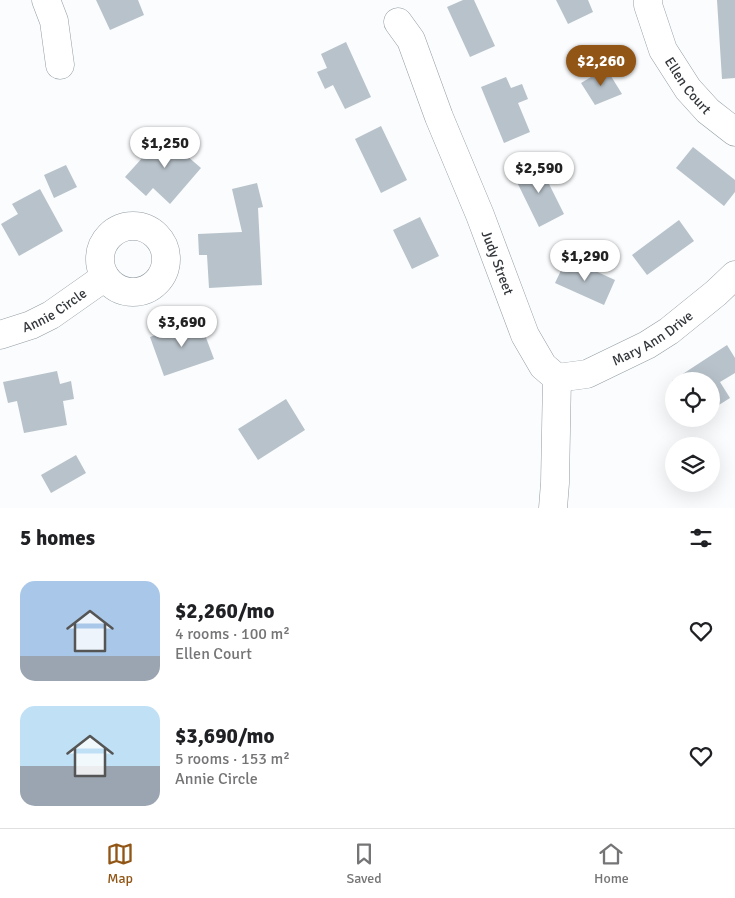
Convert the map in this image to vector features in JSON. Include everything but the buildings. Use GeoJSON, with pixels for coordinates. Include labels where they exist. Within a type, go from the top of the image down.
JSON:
{"type":"FeatureCollection","features":[{"type":"Feature","properties":{"kind":"street"},"geometry":{"type":"LineString","coordinates":[[46,0],[54,21],[60,65]]}},
{"type":"Feature","properties":{"kind":"street","name":"Ellen Court"},"geometry":{"type":"LineString","coordinates":[[648,0],[662,50],[688,89],[708,111],[735,132]]}},
{"type":"Feature","properties":{"kind":"street","name":"Judy Street"},"geometry":{"type":"LineString","coordinates":[[398,22],[411,40],[439,117],[480,215],[525,335],[542,366],[557,378]]}},
{"type":"Feature","properties":{"kind":"street","name":"Mary Ann Drive"},"geometry":{"type":"LineString","coordinates":[[557,378],[587,374],[647,345],[669,331],[735,275]]}},
{"type":"Feature","properties":{"kind":"street","name":"Annie Circle"},"geometry":{"type":"LineString","coordinates":[[0,335],[31,326],[51,315],[106,277]]}},
{"type":"Feature","properties":{"kind":"street"},"geometry":{"type":"LineString","coordinates":[[553,508],[557,378]]}}]}
